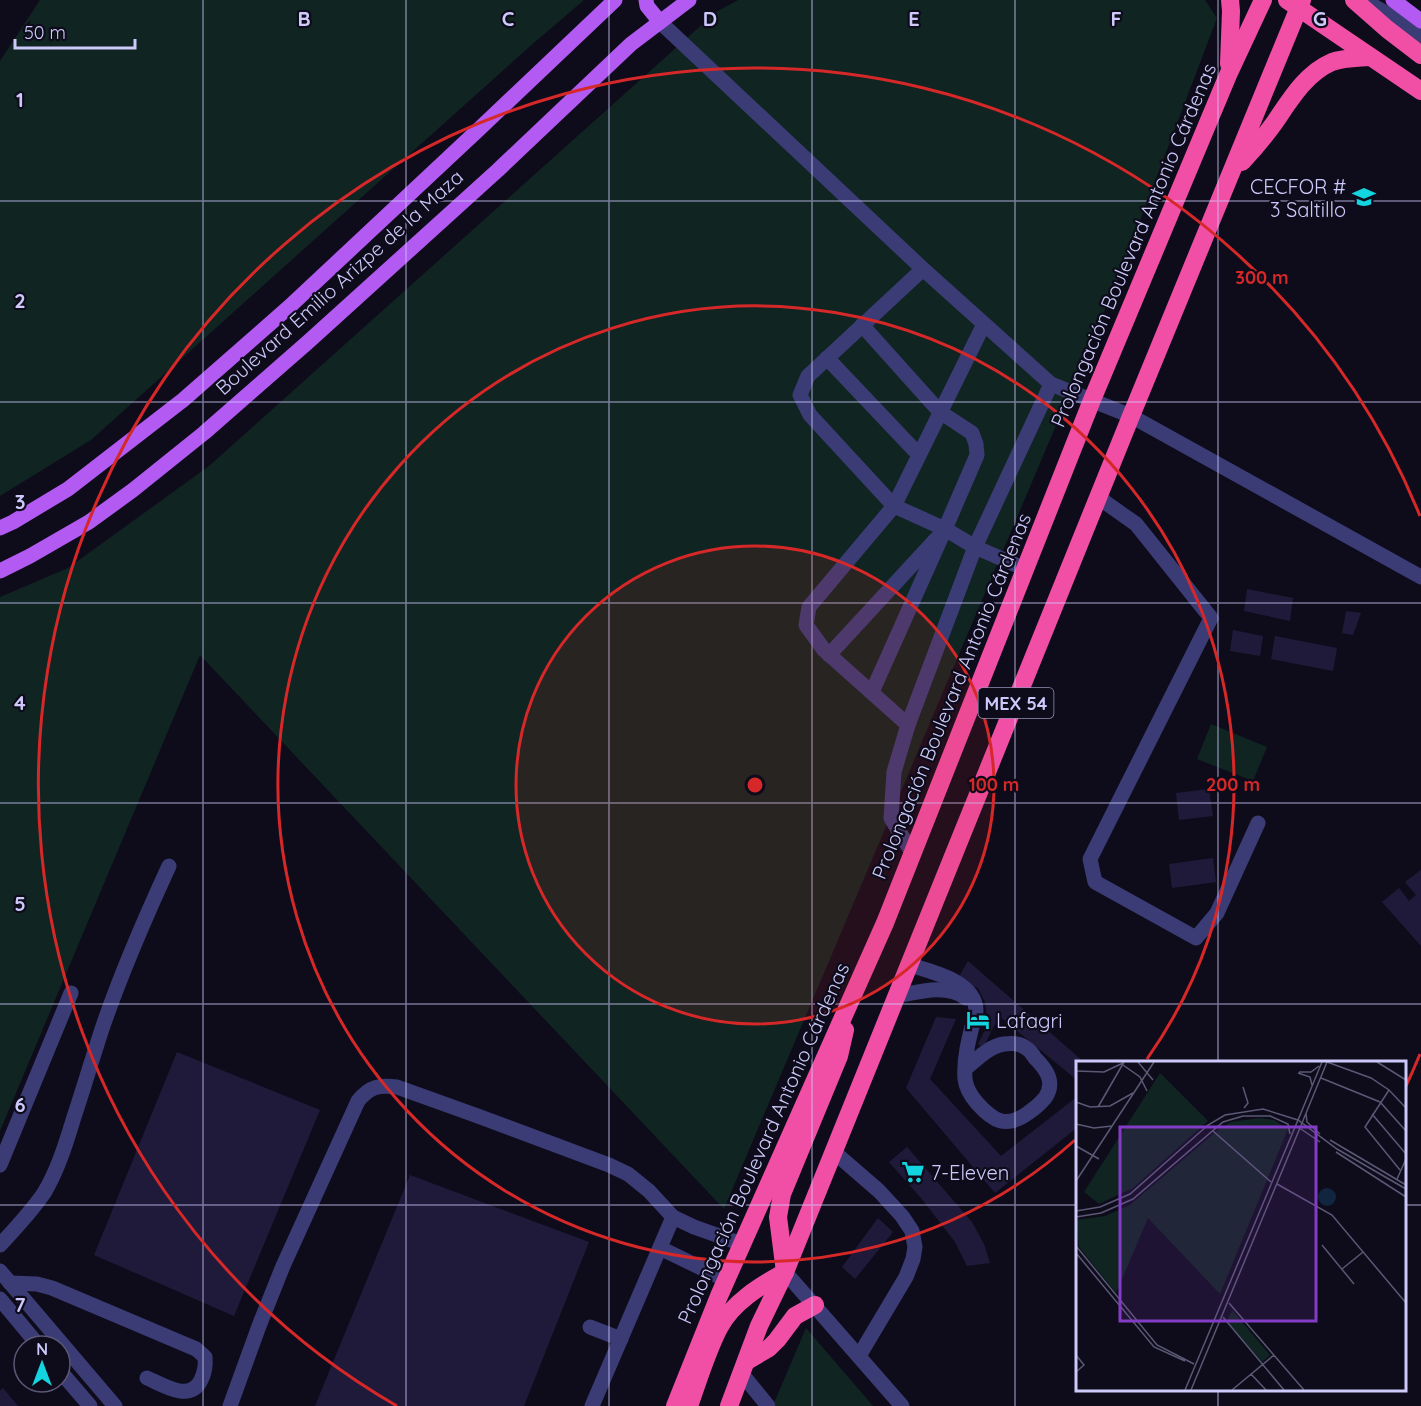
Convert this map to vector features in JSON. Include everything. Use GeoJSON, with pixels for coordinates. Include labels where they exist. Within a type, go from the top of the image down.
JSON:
{"type":"FeatureCollection","features":[{"type":"Feature","properties":{"kind":"highway"},"geometry":{"type":"LineString","coordinates":[[1228,75],[1230,0]]}},
{"type":"Feature","properties":{"kind":"highway","name":"Prolongación Boulevard Antonio Cárdenas"},"geometry":{"type":"LineString","coordinates":[[675,1406],[726,1280],[885,923],[1092,400],[1228,75],[1263,0]]}},
{"type":"Feature","properties":{"kind":"highway"},"geometry":{"type":"LineString","coordinates":[[1354,0],[1386,29],[1421,55]]}},
{"type":"Feature","properties":{"kind":"highway"},"geometry":{"type":"LineString","coordinates":[[1296,3],[1369,57],[1421,91]]}},
{"type":"Feature","properties":{"kind":"highway","name":"MEX 54"},"geometry":{"type":"LineString","coordinates":[[729,1406],[759,1326],[785,1272],[1131,416],[1232,174],[1296,3]]}},
{"type":"Feature","properties":{"kind":"highway"},"geometry":{"type":"LineString","coordinates":[[1232,174],[1310,76],[1323,66],[1335,61],[1369,57]]}},
{"type":"Feature","properties":{"kind":"highway"},"geometry":{"type":"LineString","coordinates":[[689,1406],[720,1328],[743,1299],[785,1272],[778,1217],[782,1194],[839,1056],[846,1008]]}},
{"type":"Feature","properties":{"kind":"highway"},"geometry":{"type":"LineString","coordinates":[[744,1368],[777,1340],[795,1316],[815,1305]]}},
{"type":"Feature","properties":{"kind":"main road","name":"Boulevard Emilio Arizpe de la Maza"},"geometry":{"type":"LineString","coordinates":[[0,528],[68,489],[183,400],[297,299],[615,0]]}},
{"type":"Feature","properties":{"kind":"main road"},"geometry":{"type":"LineString","coordinates":[[646,0],[647,6],[660,22]]}},
{"type":"Feature","properties":{"kind":"main road","name":"Boulevard Emilio Arizpe de la Maza"},"geometry":{"type":"LineString","coordinates":[[0,571],[89,522],[204,433],[498,170],[631,44],[689,0]]}},
{"type":"Feature","properties":{"kind":"main road"},"geometry":{"type":"LineString","coordinates":[[1393,0],[1421,21]]}},
{"type":"Feature","properties":{"kind":"street"},"geometry":{"type":"LineString","coordinates":[[1363,0],[1421,36]]}},
{"type":"Feature","properties":{"kind":"street"},"geometry":{"type":"LineString","coordinates":[[660,22],[922,269],[1051,384],[1131,416],[1421,577]]}},
{"type":"Feature","properties":{"kind":"street"},"geometry":{"type":"LineString","coordinates":[[922,269],[807,376],[800,395],[810,414],[894,506],[975,547],[1025,569]]}},
{"type":"Feature","properties":{"kind":"street"},"geometry":{"type":"LineString","coordinates":[[908,725],[824,650],[806,625],[809,607],[894,506],[984,324]]}},
{"type":"Feature","properties":{"kind":"street"},"geometry":{"type":"LineString","coordinates":[[862,325],[940,412],[972,433],[977,455],[872,692]]}},
{"type":"Feature","properties":{"kind":"street"},"geometry":{"type":"LineString","coordinates":[[827,358],[919,455]]}},
{"type":"Feature","properties":{"kind":"street"},"geometry":{"type":"LineString","coordinates":[[913,854],[891,818],[894,772],[908,725],[975,547],[1051,384]]}},
{"type":"Feature","properties":{"kind":"street"},"geometry":{"type":"LineString","coordinates":[[1099,498],[1136,524],[1211,618],[1090,859],[1095,882],[1196,938],[1217,913],[1258,823]]}},
{"type":"Feature","properties":{"kind":"street"},"geometry":{"type":"LineString","coordinates":[[829,654],[945,530]]}},
{"type":"Feature","properties":{"kind":"street"},"geometry":{"type":"LineString","coordinates":[[0,1245],[30,1213],[55,1171],[66,1145],[120,980],[169,866]]}},
{"type":"Feature","properties":{"kind":"street"},"geometry":{"type":"LineString","coordinates":[[910,965],[941,975],[963,986],[973,996],[976,1011],[970,1034],[965,1068],[965,1080],[972,1097],[986,1113],[1001,1122],[1021,1118],[1044,1100],[1049,1088],[1049,1075],[1046,1069],[1026,1048],[1020,1045],[998,1046],[965,1068]]}},
{"type":"Feature","properties":{"kind":"street"},"geometry":{"type":"LineString","coordinates":[[897,996],[921,992],[953,991],[960,993],[969,1001],[974,1020]]}},
{"type":"Feature","properties":{"kind":"street"},"geometry":{"type":"LineString","coordinates":[[0,1164],[71,993]]}},
{"type":"Feature","properties":{"kind":"street"},"geometry":{"type":"LineString","coordinates":[[230,1406],[259,1326],[315,1194],[358,1101],[366,1092],[375,1087],[397,1087],[609,1165],[628,1174],[649,1191],[673,1217],[742,1244]]}},
{"type":"Feature","properties":{"kind":"street"},"geometry":{"type":"LineString","coordinates":[[834,1152],[879,1191],[902,1216],[912,1231],[915,1246],[906,1277],[860,1356]]}},
{"type":"Feature","properties":{"kind":"street"},"geometry":{"type":"LineString","coordinates":[[592,1406],[673,1217]]}},
{"type":"Feature","properties":{"kind":"street"},"geometry":{"type":"LineString","coordinates":[[660,1248],[726,1280]]}},
{"type":"Feature","properties":{"kind":"street"},"geometry":{"type":"LineString","coordinates":[[0,1271],[115,1406]]}},
{"type":"Feature","properties":{"kind":"street"},"geometry":{"type":"LineString","coordinates":[[785,1272],[902,1406]]}},
{"type":"Feature","properties":{"kind":"street"},"geometry":{"type":"LineString","coordinates":[[10,1283],[37,1284],[67,1293],[196,1349],[205,1357],[205,1371],[200,1384],[195,1389],[181,1392],[147,1378]]}},
{"type":"Feature","properties":{"kind":"street"},"geometry":{"type":"LineString","coordinates":[[0,1299],[29,1334]]}},
{"type":"Feature","properties":{"kind":"street"},"geometry":{"type":"LineString","coordinates":[[590,1327],[621,1339]]}},
{"type":"Feature","properties":{"kind":"street"},"geometry":{"type":"LineString","coordinates":[[744,1368],[768,1406]]}},
{"type":"Feature","properties":{"kind":"street"},"geometry":{"type":"LineString","coordinates":[[72,1385],[90,1406]]}},
{"type":"Feature","properties":{"kind":"green space"},"geometry":{"type":"Polygon","coordinates":[[[40,0],[584,0],[91,440],[0,496],[0,61],[40,0]]]}},
{"type":"Feature","properties":{"kind":"green space"},"geometry":{"type":"Polygon","coordinates":[[[738,0],[1205,0],[1217,18],[1118,279],[724,1209],[200,655],[0,1131],[0,597],[68,568],[209,466],[716,12],[738,0]]]}},
{"type":"Feature","properties":{"kind":"green space"},"geometry":{"type":"Polygon","coordinates":[[[1211,724],[1267,747],[1253,781],[1197,759],[1211,724]]]}},
{"type":"Feature","properties":{"kind":"green space"},"geometry":{"type":"Polygon","coordinates":[[[806,1328],[873,1406],[776,1406],[774,1403],[806,1328]]]}},
{"type":"Feature","properties":{"kind":"building"},"geometry":{"type":"Polygon","coordinates":[[[1247,589],[1293,598],[1290,621],[1244,611],[1247,589]]]}},
{"type":"Feature","properties":{"kind":"building"},"geometry":{"type":"Polygon","coordinates":[[[1346,611],[1361,613],[1353,635],[1342,633],[1346,611]]]}},
{"type":"Feature","properties":{"kind":"building"},"geometry":{"type":"Polygon","coordinates":[[[1233,630],[1263,636],[1260,656],[1230,651],[1233,630]]]}},
{"type":"Feature","properties":{"kind":"building"},"geometry":{"type":"Polygon","coordinates":[[[1275,636],[1337,648],[1333,671],[1271,659],[1275,636]]]}},
{"type":"Feature","properties":{"kind":"building"},"geometry":{"type":"Polygon","coordinates":[[[1209,789],[1213,816],[1179,820],[1176,793],[1209,789]]]}},
{"type":"Feature","properties":{"kind":"building"},"geometry":{"type":"Polygon","coordinates":[[[1213,858],[1216,882],[1172,888],[1169,864],[1213,858]]]}},
{"type":"Feature","properties":{"kind":"building"},"geometry":{"type":"Polygon","coordinates":[[[1421,870],[1421,946],[1382,902],[1399,888],[1409,901],[1416,895],[1405,882],[1421,870]]]}},
{"type":"Feature","properties":{"kind":"building"},"geometry":{"type":"Polygon","coordinates":[[[968,961],[1083,1061],[1076,1061],[1076,1079],[999,1016],[983,1048],[978,1044],[987,1018],[985,1002],[978,988],[957,980],[968,961]]]}},
{"type":"Feature","properties":{"kind":"building"},"geometry":{"type":"Polygon","coordinates":[[[936,1017],[956,1019],[930,1079],[1001,1156],[1076,1098],[1076,1129],[995,1193],[906,1088],[936,1017]]]}},
{"type":"Feature","properties":{"kind":"building"},"geometry":{"type":"Polygon","coordinates":[[[177,1052],[320,1110],[234,1316],[94,1255],[177,1052]]]}},
{"type":"Feature","properties":{"kind":"building"},"geometry":{"type":"Polygon","coordinates":[[[907,1147],[972,1222],[984,1244],[990,1263],[967,1266],[955,1242],[889,1162],[907,1147]]]}},
{"type":"Feature","properties":{"kind":"building"},"geometry":{"type":"Polygon","coordinates":[[[410,1175],[589,1242],[524,1406],[315,1406],[410,1175]]]}},
{"type":"Feature","properties":{"kind":"building"},"geometry":{"type":"Polygon","coordinates":[[[878,1218],[893,1232],[855,1279],[842,1267],[878,1218]]]}},
{"type":"Feature","properties":{"kind":"building"},"geometry":{"type":"Polygon","coordinates":[[[3,1388],[18,1406],[0,1406],[0,1391],[3,1388]]]}},
{"type":"Feature","properties":{"kind":"place","name":"CECFOR # 3 Saltillo"},"geometry":{"type":"Point","coordinates":[1364,197]}},
{"type":"Feature","properties":{"kind":"place","name":"Lafagri"},"geometry":{"type":"Point","coordinates":[978,1020]}},
{"type":"Feature","properties":{"kind":"place","name":"7-Eleven"},"geometry":{"type":"Point","coordinates":[913,1172]}}]}
